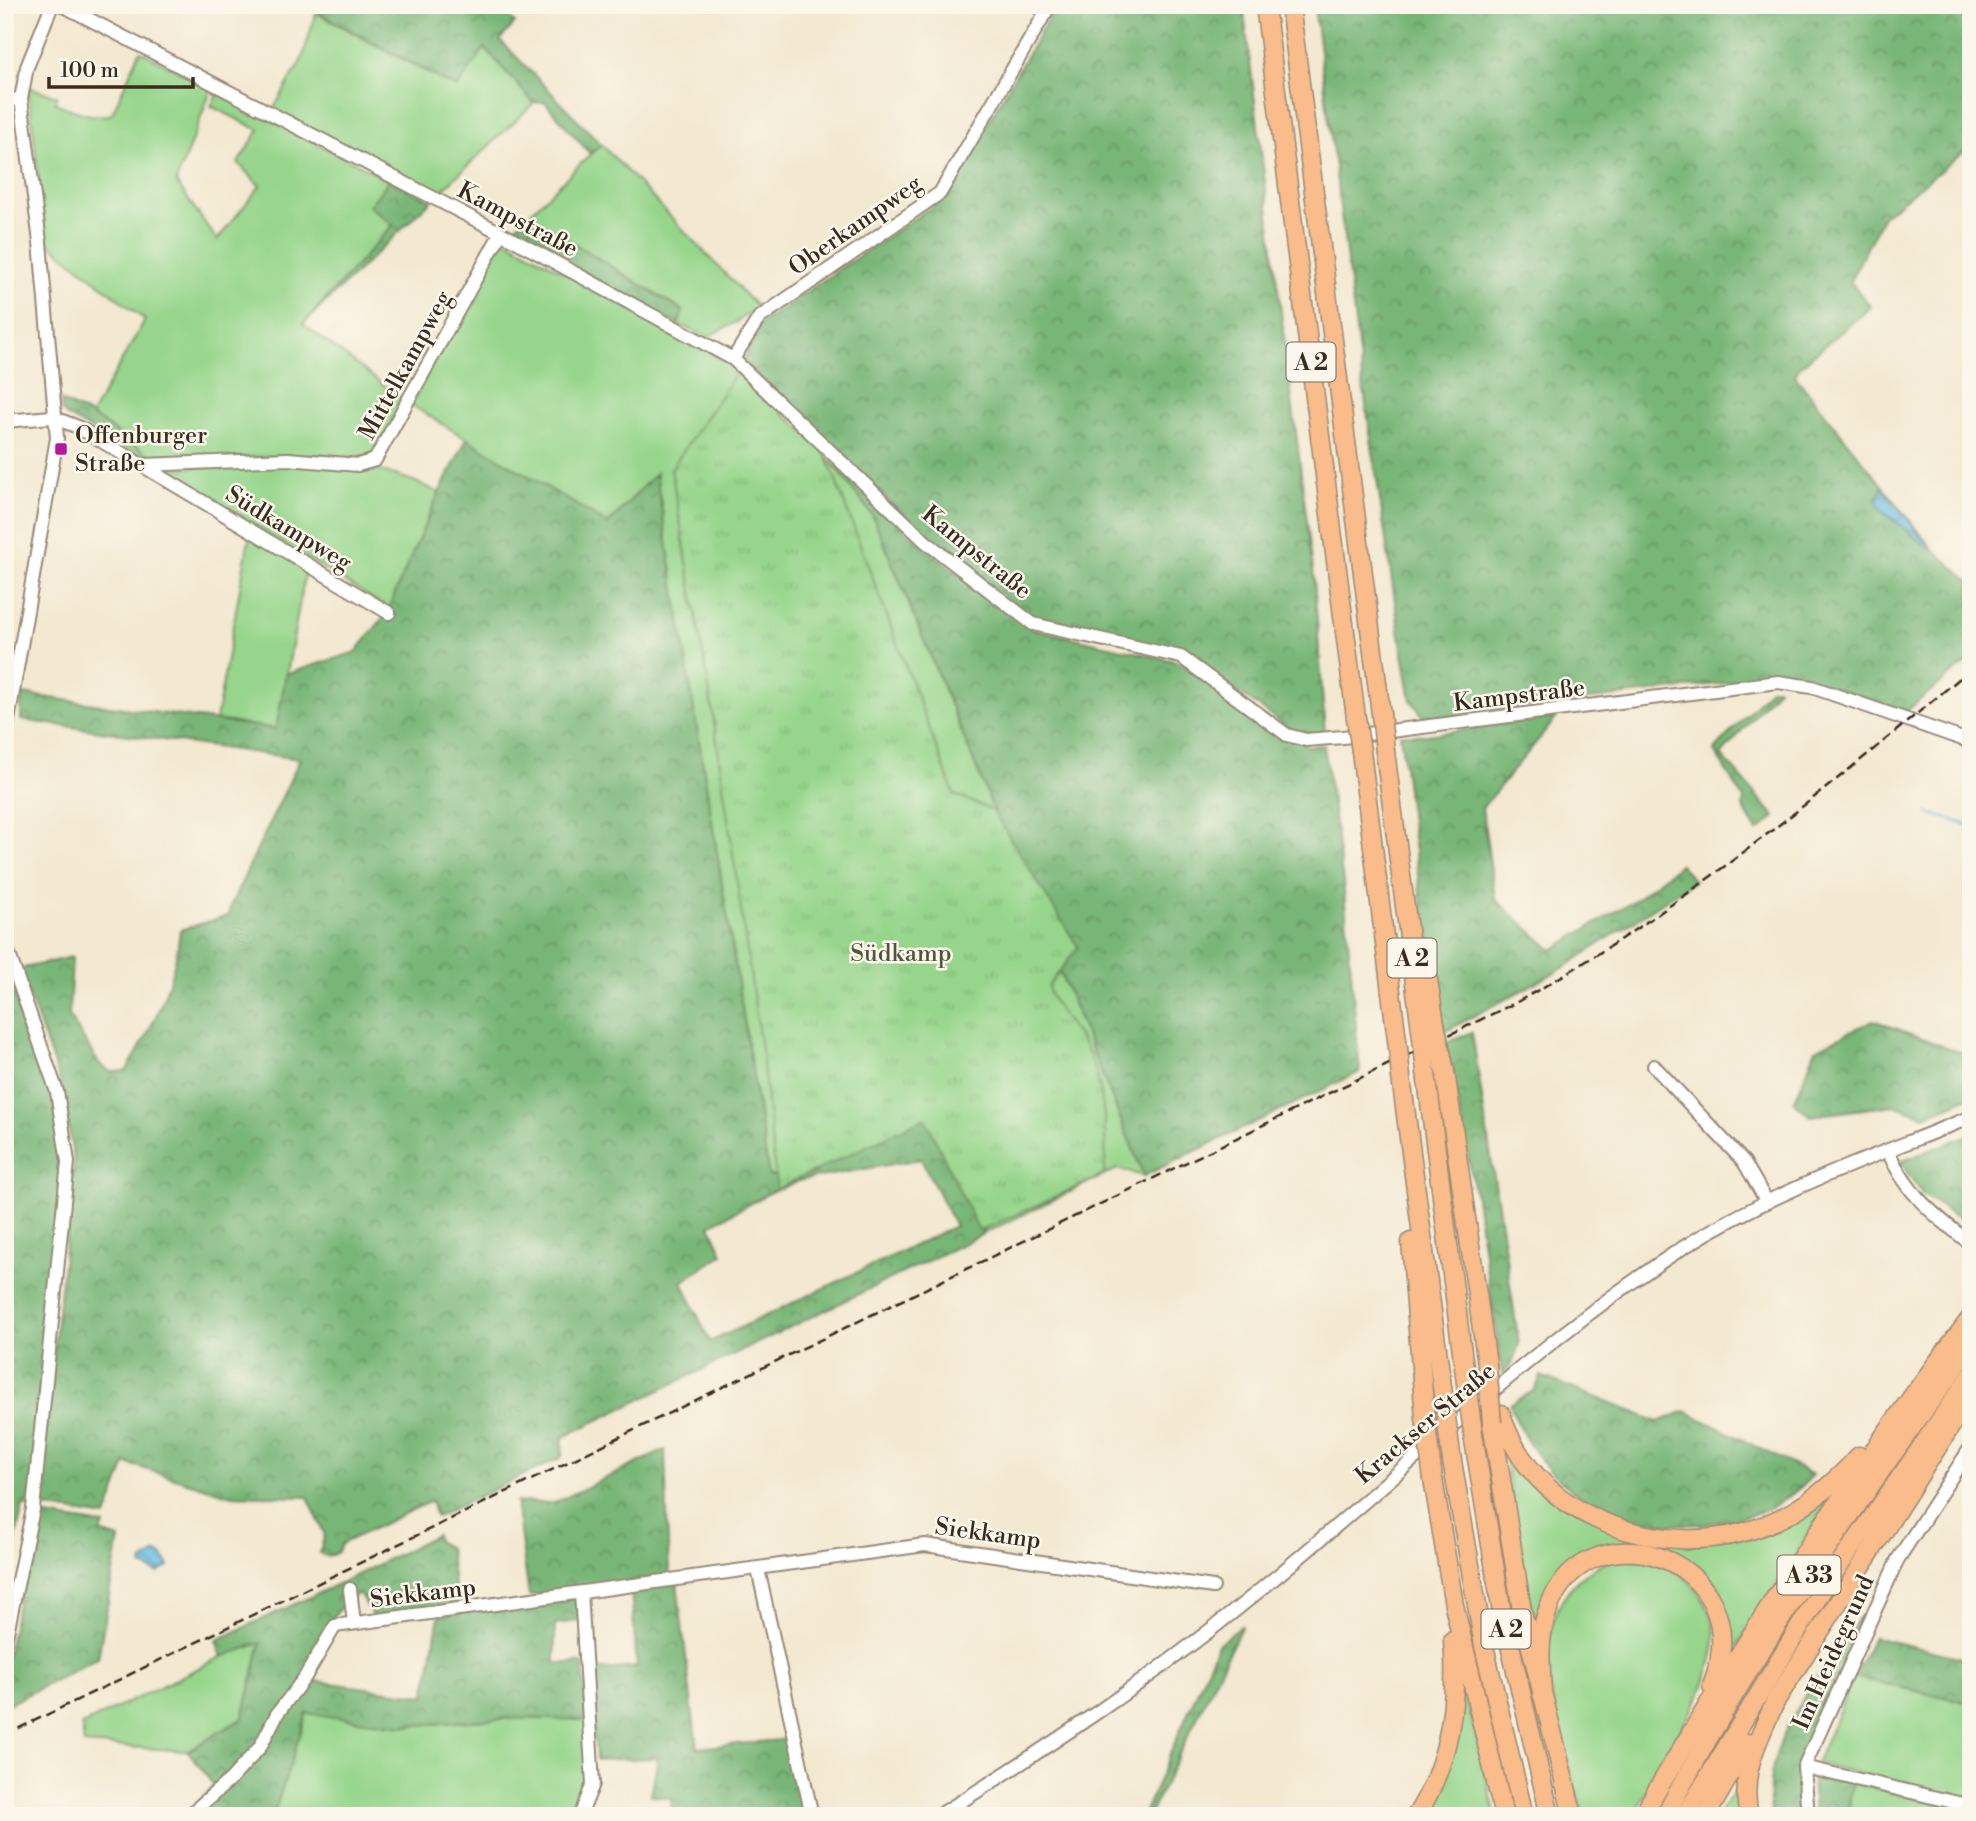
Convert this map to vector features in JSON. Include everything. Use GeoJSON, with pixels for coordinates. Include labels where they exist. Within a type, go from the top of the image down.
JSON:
{"type":"FeatureCollection","features":[{"type":"Feature","properties":{"kind":"highway","name":"A 2"},"geometry":{"type":"LineString","coordinates":[[1265,5],[1452,1461],[1483,1646],[1524,1816]]}},
{"type":"Feature","properties":{"kind":"highway","name":"A 2"},"geometry":{"type":"LineString","coordinates":[[1290,5],[1403,886],[1428,1027],[1427,1080],[1474,1440],[1501,1606],[1550,1816]]}},
{"type":"Feature","properties":{"kind":"highway"},"geometry":{"type":"LineString","coordinates":[[1428,1027],[1445,1071],[1522,1611],[1573,1816]]}},
{"type":"Feature","properties":{"kind":"highway"},"geometry":{"type":"LineString","coordinates":[[1411,1152],[1404,1174],[1425,1418],[1453,1645],[1453,1708],[1441,1766],[1416,1816]]}},
{"type":"Feature","properties":{"kind":"highway"},"geometry":{"type":"LineString","coordinates":[[1642,1816],[1691,1731],[1792,1571],[1914,1393],[1971,1318]]}},
{"type":"Feature","properties":{"kind":"highway","name":"A 33"},"geometry":{"type":"LineString","coordinates":[[1664,1816],[1738,1688],[1808,1576],[1895,1449],[1971,1346]]}},
{"type":"Feature","properties":{"kind":"highway","name":"A 33"},"geometry":{"type":"LineString","coordinates":[[1685,1816],[1824,1587],[1971,1376]]}},
{"type":"Feature","properties":{"kind":"highway"},"geometry":{"type":"LineString","coordinates":[[1496,1419],[1536,1474],[1579,1510],[1629,1532],[1697,1539],[1738,1534],[1794,1511],[1850,1467],[1914,1393]]}},
{"type":"Feature","properties":{"kind":"highway"},"geometry":{"type":"LineString","coordinates":[[1706,1816],[1776,1700],[1971,1394]]}},
{"type":"Feature","properties":{"kind":"highway"},"geometry":{"type":"LineString","coordinates":[[1439,1525],[1474,1697],[1504,1816]]}},
{"type":"Feature","properties":{"kind":"highway"},"geometry":{"type":"LineString","coordinates":[[1542,1694],[1540,1639],[1545,1618],[1560,1587],[1570,1575],[1590,1562],[1614,1552],[1658,1555],[1696,1578],[1710,1597],[1720,1619],[1722,1636],[1717,1674],[1691,1731]]}},
{"type":"Feature","properties":{"kind":"highway"},"geometry":{"type":"LineString","coordinates":[[1749,1816],[1745,1801],[1748,1767],[1755,1741],[1776,1700]]}},
{"type":"Feature","properties":{"kind":"street"},"geometry":{"type":"LineString","coordinates":[[5,738],[53,464],[57,418],[21,99],[27,67],[52,5]]}},
{"type":"Feature","properties":{"kind":"street","name":"Kampstraße"},"geometry":{"type":"LineString","coordinates":[[62,5],[501,233],[733,359],[926,542],[1033,624],[1181,657],[1287,735],[1306,740],[1353,736],[1778,682],[1812,687],[1971,742]]}},
{"type":"Feature","properties":{"kind":"street","name":"Oberkampweg"},"geometry":{"type":"LineString","coordinates":[[733,359],[759,318],[940,193],[1050,5]]}},
{"type":"Feature","properties":{"kind":"street"},"geometry":{"type":"LineString","coordinates":[[5,100],[21,99]]}},
{"type":"Feature","properties":{"kind":"street","name":"Mittelkampweg"},"geometry":{"type":"LineString","coordinates":[[145,466],[288,459],[358,465],[375,460],[501,233]]}},
{"type":"Feature","properties":{"kind":"street"},"geometry":{"type":"LineString","coordinates":[[5,421],[57,418]]}},
{"type":"Feature","properties":{"kind":"street","name":"Südkampweg"},"geometry":{"type":"LineString","coordinates":[[57,418],[78,427],[145,466],[389,613]]}},
{"type":"Feature","properties":{"kind":"street"},"geometry":{"type":"LineString","coordinates":[[5,943],[57,1092],[68,1163],[33,1509],[5,1642]]}},
{"type":"Feature","properties":{"kind":"street"},"geometry":{"type":"LineString","coordinates":[[1654,1066],[1744,1162],[1767,1202]]}},
{"type":"Feature","properties":{"kind":"street","name":"Krackser Straße"},"geometry":{"type":"LineString","coordinates":[[938,1816],[1044,1750],[1145,1679],[1237,1608],[1577,1323],[1627,1286],[1688,1245],[1767,1202],[1971,1117]]}},
{"type":"Feature","properties":{"kind":"street"},"geometry":{"type":"LineString","coordinates":[[1888,1151],[1910,1192],[1927,1210],[1971,1244]]}},
{"type":"Feature","properties":{"kind":"street","name":"Im Heidegrund"},"geometry":{"type":"LineString","coordinates":[[1971,1447],[1898,1559],[1804,1767],[1971,1806]]}},
{"type":"Feature","properties":{"kind":"street","name":"Siekkamp"},"geometry":{"type":"LineString","coordinates":[[188,1816],[231,1779],[260,1747],[335,1626],[926,1545],[1213,1587]]}},
{"type":"Feature","properties":{"kind":"street"},"geometry":{"type":"LineString","coordinates":[[758,1569],[812,1816]]}},
{"type":"Feature","properties":{"kind":"street"},"geometry":{"type":"LineString","coordinates":[[350,1589],[354,1623]]}},
{"type":"Feature","properties":{"kind":"street"},"geometry":{"type":"LineString","coordinates":[[580,1593],[593,1784],[580,1816]]}},
{"type":"Feature","properties":{"kind":"street"},"geometry":{"type":"LineString","coordinates":[[1804,1767],[1808,1816]]}},
{"type":"Feature","properties":{"kind":"green space"},"geometry":{"type":"Polygon","coordinates":[[[330,5],[496,5],[515,23],[500,40],[601,144],[590,154],[545,102],[534,103],[485,48],[457,88],[319,13],[330,5]]]}},
{"type":"Feature","properties":{"kind":"green space"},"geometry":{"type":"Polygon","coordinates":[[[1056,5],[1243,5],[1314,578],[1325,733],[1309,735],[1293,731],[1184,654],[1035,620],[932,542],[743,361],[759,324],[944,198],[1056,5]]]}},
{"type":"Feature","properties":{"kind":"green space"},"geometry":{"type":"Polygon","coordinates":[[[1314,5],[1971,5],[1971,146],[1883,216],[1850,281],[1871,307],[1799,367],[1795,376],[1933,549],[1971,583],[1971,659],[1906,711],[1813,681],[1783,676],[1425,719],[1411,700],[1401,642],[1362,377],[1314,5]]]}},
{"type":"Feature","properties":{"kind":"green space"},"geometry":{"type":"Polygon","coordinates":[[[316,13],[456,88],[485,48],[534,103],[438,194],[273,110],[302,59],[316,13]]]}},
{"type":"Feature","properties":{"kind":"green space"},"geometry":{"type":"Polygon","coordinates":[[[140,51],[212,88],[176,182],[217,240],[260,186],[238,163],[259,130],[211,106],[218,93],[389,180],[394,225],[303,324],[406,402],[377,458],[316,455],[158,461],[91,415],[145,320],[46,241],[28,87],[57,96],[55,103],[76,111],[98,116],[112,114],[140,51]]]}},
{"type":"Feature","properties":{"kind":"green space"},"geometry":{"type":"Polygon","coordinates":[[[601,144],[757,307],[737,322],[707,337],[678,325],[683,311],[528,215],[601,144]]]}},
{"type":"Feature","properties":{"kind":"green space"},"geometry":{"type":"Polygon","coordinates":[[[389,180],[432,200],[303,324],[393,225],[369,206],[389,180]]]}},
{"type":"Feature","properties":{"kind":"green space"},"geometry":{"type":"Polygon","coordinates":[[[528,215],[683,311],[678,325],[510,232],[528,215]]]}},
{"type":"Feature","properties":{"kind":"green space","name":"Südkamp"},"geometry":{"type":"Polygon","coordinates":[[[499,236],[740,369],[832,462],[873,516],[1144,1176],[1117,1169],[981,1235],[1014,1178],[738,499],[815,1175],[769,1177],[656,474],[608,525],[411,405],[499,236]]]}},
{"type":"Feature","properties":{"kind":"green space","name":"Südkamp"},"geometry":{"type":"Polygon","coordinates":[[[739,369],[749,383],[824,449],[954,794],[993,811],[1078,947],[1049,985],[1049,991],[1056,1006],[1084,1044],[1096,1074],[1105,1125],[1104,1175],[979,1231],[925,1118],[777,1189],[762,1056],[711,701],[671,469],[739,369]]]}},
{"type":"Feature","properties":{"kind":"green space"},"geometry":{"type":"Polygon","coordinates":[[[61,401],[91,415],[158,461],[144,460],[67,416],[62,411],[61,401]]]}},
{"type":"Feature","properties":{"kind":"green space"},"geometry":{"type":"Polygon","coordinates":[[[467,439],[608,524],[656,473],[769,1176],[815,1174],[737,495],[1014,1178],[981,1235],[563,1437],[562,1457],[436,1517],[431,1501],[341,1544],[338,1552],[328,1557],[319,1553],[325,1535],[308,1497],[229,1495],[126,1463],[106,1517],[44,1507],[38,1502],[39,1488],[74,1162],[62,1087],[21,973],[24,968],[72,957],[69,1016],[98,1062],[110,1072],[126,1071],[145,1038],[168,986],[180,930],[230,915],[229,909],[300,759],[21,720],[21,694],[276,729],[286,674],[356,652],[386,614],[439,493],[467,439]],[[921,1159],[802,1180],[773,1191],[710,1225],[723,1254],[682,1282],[710,1342],[955,1226],[921,1159]]]}},
{"type":"Feature","properties":{"kind":"green space"},"geometry":{"type":"Polygon","coordinates":[[[312,461],[393,474],[439,493],[389,609],[162,469],[312,461]]]}},
{"type":"Feature","properties":{"kind":"green space"},"geometry":{"type":"Polygon","coordinates":[[[832,462],[924,547],[1031,628],[1179,662],[1308,746],[1324,745],[1343,882],[1360,1072],[1144,1176],[873,516],[832,462]]]}},
{"type":"Feature","properties":{"kind":"green space"},"geometry":{"type":"Polygon","coordinates":[[[250,533],[306,567],[277,729],[216,720],[250,533]]]}},
{"type":"Feature","properties":{"kind":"green space"},"geometry":{"type":"Polygon","coordinates":[[[1771,688],[1778,688],[1721,755],[1775,817],[1757,832],[1743,807],[1744,799],[1714,751],[1771,688]]]}},
{"type":"Feature","properties":{"kind":"green space"},"geometry":{"type":"Polygon","coordinates":[[[1557,717],[1482,808],[1495,899],[1552,950],[1638,898],[1680,864],[1694,881],[1565,967],[1444,1032],[1429,963],[1400,734],[1427,735],[1557,717]]]}},
{"type":"Feature","properties":{"kind":"green space"},"geometry":{"type":"Polygon","coordinates":[[[7,986],[12,987],[52,1092],[63,1163],[30,1505],[23,1506],[5,1587],[7,986]]]}},
{"type":"Feature","properties":{"kind":"green space"},"geometry":{"type":"Polygon","coordinates":[[[1873,1020],[1971,1056],[1971,1096],[1925,1116],[1894,1105],[1811,1116],[1794,1102],[1816,1049],[1873,1020]]]}},
{"type":"Feature","properties":{"kind":"green space"},"geometry":{"type":"Polygon","coordinates":[[[1472,1032],[1519,1344],[1512,1365],[1502,1374],[1476,1198],[1446,1043],[1472,1032]]]}},
{"type":"Feature","properties":{"kind":"green space"},"geometry":{"type":"Polygon","coordinates":[[[1971,1134],[1971,1226],[1923,1195],[1900,1162],[1971,1134]]]}},
{"type":"Feature","properties":{"kind":"green space"},"geometry":{"type":"Polygon","coordinates":[[[1541,1376],[1658,1422],[1685,1411],[1813,1475],[1776,1504],[1734,1520],[1670,1524],[1639,1520],[1611,1511],[1584,1498],[1561,1481],[1541,1460],[1524,1434],[1510,1404],[1535,1390],[1541,1376]]]}},
{"type":"Feature","properties":{"kind":"green space"},"geometry":{"type":"Polygon","coordinates":[[[1500,1432],[1545,1493],[1689,1546],[1834,1493],[1727,1662],[1726,1620],[1715,1589],[1698,1570],[1677,1556],[1653,1548],[1627,1546],[1602,1550],[1578,1560],[1553,1583],[1535,1631],[1500,1432]]]}},
{"type":"Feature","properties":{"kind":"green space"},"geometry":{"type":"Polygon","coordinates":[[[665,1450],[669,1576],[529,1596],[516,1502],[554,1503],[665,1450]]]}},
{"type":"Feature","properties":{"kind":"green space"},"geometry":{"type":"Polygon","coordinates":[[[47,1516],[104,1525],[101,1533],[119,1539],[98,1658],[5,1706],[5,1664],[35,1522],[47,1516]]]}},
{"type":"Feature","properties":{"kind":"green space"},"geometry":{"type":"Polygon","coordinates":[[[436,1535],[437,1541],[449,1548],[457,1606],[373,1617],[359,1593],[340,1609],[325,1631],[314,1656],[308,1680],[425,1696],[439,1616],[578,1596],[580,1621],[555,1624],[555,1663],[583,1663],[586,1720],[509,1718],[403,1726],[307,1713],[273,1816],[184,1816],[214,1786],[188,1751],[243,1718],[261,1643],[221,1657],[217,1640],[436,1535]]]}},
{"type":"Feature","properties":{"kind":"green space"},"geometry":{"type":"Polygon","coordinates":[[[1616,1557],[1664,1564],[1686,1579],[1711,1614],[1715,1634],[1714,1648],[1701,1693],[1633,1816],[1584,1816],[1553,1708],[1548,1671],[1550,1636],[1560,1604],[1581,1577],[1616,1557]]]}},
{"type":"Feature","properties":{"kind":"green space"},"geometry":{"type":"Polygon","coordinates":[[[677,1583],[697,1748],[789,1739],[805,1816],[670,1816],[672,1799],[651,1795],[658,1758],[596,1760],[590,1671],[637,1667],[631,1589],[677,1583]]]}},
{"type":"Feature","properties":{"kind":"green space"},"geometry":{"type":"Polygon","coordinates":[[[1859,1618],[1863,1621],[1799,1767],[1805,1816],[1772,1816],[1770,1789],[1774,1763],[1783,1737],[1811,1687],[1859,1618]]]}},
{"type":"Feature","properties":{"kind":"green space"},"geometry":{"type":"Polygon","coordinates":[[[1242,1625],[1149,1816],[1143,1816],[1218,1644],[1242,1625]]]}},
{"type":"Feature","properties":{"kind":"green space"},"geometry":{"type":"Polygon","coordinates":[[[1873,1637],[1971,1660],[1971,1703],[1854,1677],[1873,1637]]]}},
{"type":"Feature","properties":{"kind":"green space"},"geometry":{"type":"Polygon","coordinates":[[[261,1642],[243,1718],[188,1751],[84,1744],[82,1725],[221,1657],[261,1642]]]}},
{"type":"Feature","properties":{"kind":"green space"},"geometry":{"type":"Polygon","coordinates":[[[1854,1677],[1971,1703],[1971,1800],[1816,1763],[1854,1677]]]}},
{"type":"Feature","properties":{"kind":"green space"},"geometry":{"type":"Polygon","coordinates":[[[1463,1685],[1496,1816],[1424,1816],[1457,1734],[1463,1685]]]}},
{"type":"Feature","properties":{"kind":"green space"},"geometry":{"type":"Polygon","coordinates":[[[307,1713],[403,1726],[509,1718],[586,1720],[590,1784],[575,1816],[273,1816],[307,1713]]]}},
{"type":"Feature","properties":{"kind":"green space"},"geometry":{"type":"Polygon","coordinates":[[[1812,1773],[1852,1783],[1848,1816],[1814,1816],[1812,1773]]]}},
{"type":"Feature","properties":{"kind":"green space"},"geometry":{"type":"Polygon","coordinates":[[[1739,1783],[1742,1816],[1717,1816],[1739,1783]]]}},
{"type":"Feature","properties":{"kind":"green space"},"geometry":{"type":"Polygon","coordinates":[[[1852,1783],[1971,1811],[1971,1816],[1848,1816],[1852,1783]]]}},
{"type":"Feature","properties":{"kind":"water"},"geometry":{"type":"Polygon","coordinates":[[[1882,488],[1931,549],[1883,512],[1877,502],[1882,488]]]}},
{"type":"Feature","properties":{"kind":"water"},"geometry":{"type":"Polygon","coordinates":[[[156,1553],[162,1555],[169,1566],[158,1573],[142,1566],[143,1561],[156,1553]]]}},
{"type":"Feature","properties":{"kind":"waterway"},"geometry":{"type":"LineString","coordinates":[[1928,813],[1971,826]]}},
{"type":"Feature","properties":{"kind":"railway"},"geometry":{"type":"LineString","coordinates":[[5,1735],[1517,1002],[1578,966],[1694,888],[1807,803],[1971,669]]}},
{"type":"Feature","properties":{"kind":"place","name":"Offenburger Straße"},"geometry":{"type":"Point","coordinates":[61,449]}}]}
